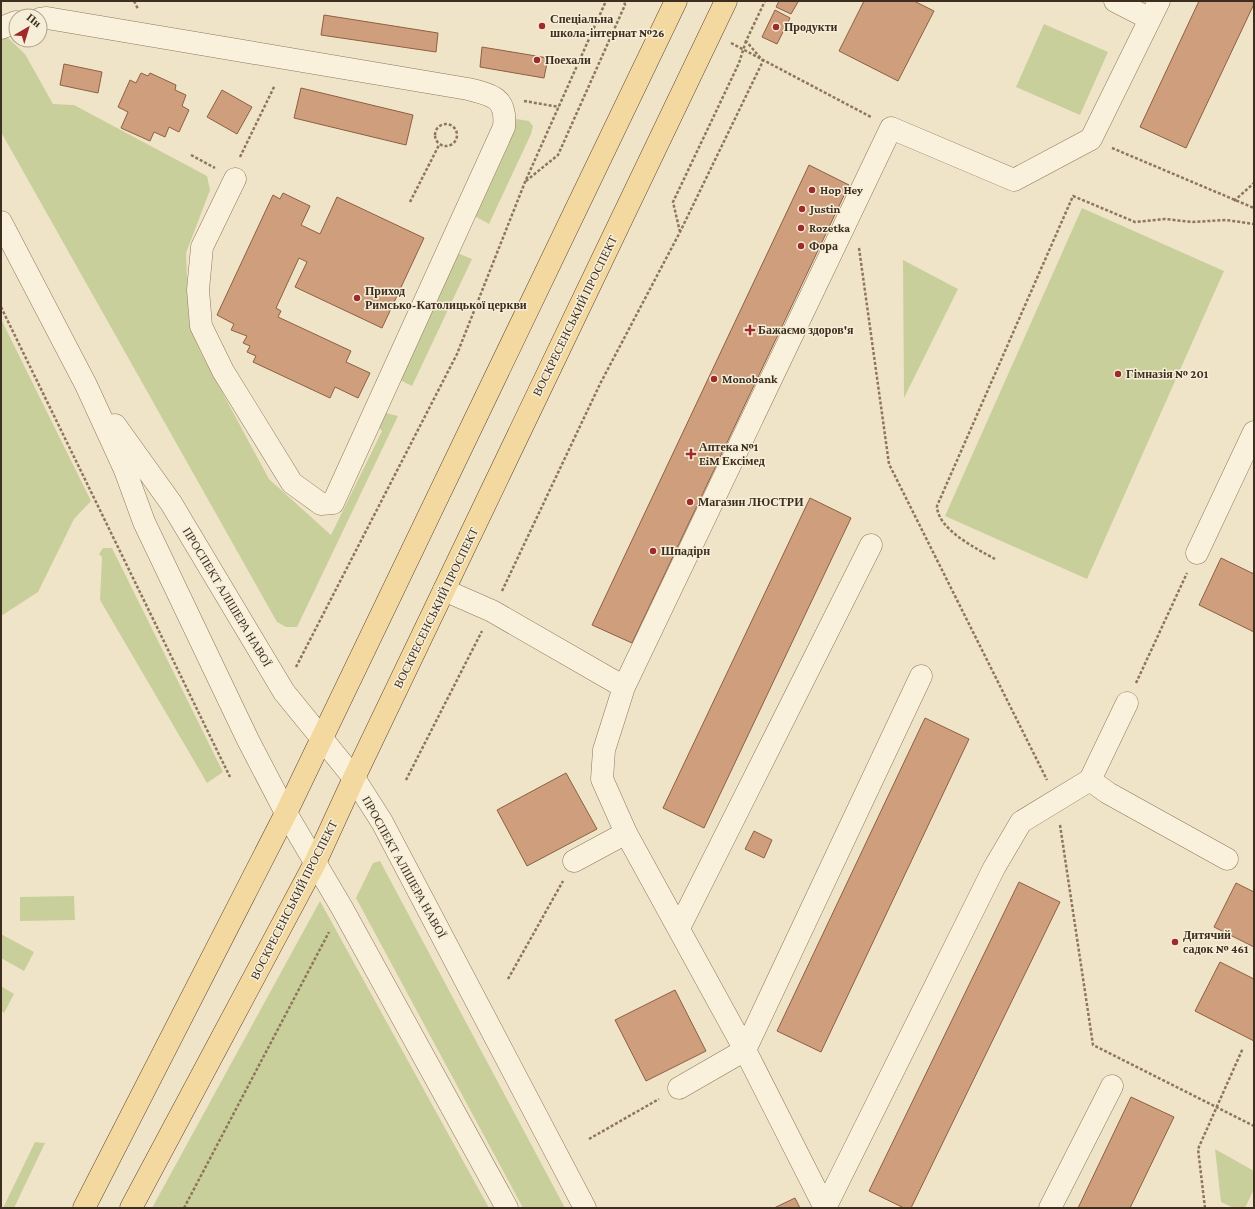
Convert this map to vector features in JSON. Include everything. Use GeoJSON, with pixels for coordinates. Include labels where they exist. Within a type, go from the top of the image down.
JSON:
{"type":"FeatureCollection","features":[{"type":"Feature","properties":{"kind":"main road"},"geometry":{"type":"LineString","coordinates":[[84,1208],[286,813],[676,1]]}},
{"type":"Feature","properties":{"kind":"main road","name":"ВОСКРЕСЕНСЬКИЙ ПРОСПЕКТ"},"geometry":{"type":"LineString","coordinates":[[131,1208],[315,863],[354,778],[726,1]]}},
{"type":"Feature","properties":{"kind":"street"},"geometry":{"type":"LineString","coordinates":[[825,1208],[745,1050],[626,834],[602,779],[604,750],[624,687],[891,128],[1014,180],[1091,139],[1154,10],[1115,1]]}},
{"type":"Feature","properties":{"kind":"street"},"geometry":{"type":"LineString","coordinates":[[48,19],[468,89],[488,94],[502,104],[506,113],[504,127],[333,503],[321,504],[292,483],[223,371],[201,326],[198,290],[202,247],[234,179]]}},
{"type":"Feature","properties":{"kind":"street","name":"ПРОСПЕКТ АЛІШЕРА НАВОЇ"},"geometry":{"type":"LineString","coordinates":[[1,222],[86,385],[125,470],[147,529],[248,740],[286,813],[342,908],[507,1208]]}},
{"type":"Feature","properties":{"kind":"street","name":"ПРОСПЕКТ АЛІШЕРА НАВОЇ"},"geometry":{"type":"LineString","coordinates":[[86,385],[171,504],[284,692],[354,778],[382,822],[585,1208]]}},
{"type":"Feature","properties":{"kind":"street"},"geometry":{"type":"LineString","coordinates":[[1197,553],[1254,432]]}},
{"type":"Feature","properties":{"kind":"street"},"geometry":{"type":"LineString","coordinates":[[679,928],[871,545]]}},
{"type":"Feature","properties":{"kind":"street"},"geometry":{"type":"LineString","coordinates":[[444,590],[492,611],[624,687]]}},
{"type":"Feature","properties":{"kind":"street"},"geometry":{"type":"LineString","coordinates":[[679,1088],[745,1050],[921,676]]}},
{"type":"Feature","properties":{"kind":"street"},"geometry":{"type":"LineString","coordinates":[[825,1208],[994,868],[1021,822],[1090,780],[1127,703]]}},
{"type":"Feature","properties":{"kind":"street"},"geometry":{"type":"LineString","coordinates":[[1090,780],[1108,793],[1227,859]]}},
{"type":"Feature","properties":{"kind":"street"},"geometry":{"type":"LineString","coordinates":[[574,861],[626,834]]}},
{"type":"Feature","properties":{"kind":"street"},"geometry":{"type":"LineString","coordinates":[[1050,1208],[1112,1086]]}},
{"type":"Feature","properties":{"kind":"path"},"geometry":{"type":"LineString","coordinates":[[284,692],[457,354],[525,182],[606,1]]}},
{"type":"Feature","properties":{"kind":"path"},"geometry":{"type":"LineString","coordinates":[[525,182],[558,155],[624,6],[624,1]]}},
{"type":"Feature","properties":{"kind":"path"},"geometry":{"type":"LineString","coordinates":[[680,232],[673,202],[739,63],[746,41],[765,1]]}},
{"type":"Feature","properties":{"kind":"path"},"geometry":{"type":"LineString","coordinates":[[711,32],[891,128]]}},
{"type":"Feature","properties":{"kind":"path"},"geometry":{"type":"LineString","coordinates":[[746,41],[763,60]]}},
{"type":"Feature","properties":{"kind":"path"},"geometry":{"type":"LineString","coordinates":[[406,780],[492,611],[600,384],[680,232],[763,60]]}},
{"type":"Feature","properties":{"kind":"path"},"geometry":{"type":"LineString","coordinates":[[191,155],[234,179],[236,165],[275,85]]}},
{"type":"Feature","properties":{"kind":"path"},"geometry":{"type":"LineString","coordinates":[[445,124],[451,125],[457,134],[455,141],[450,146],[439,145],[435,138],[435,130],[445,124]]}},
{"type":"Feature","properties":{"kind":"path"},"geometry":{"type":"LineString","coordinates":[[1091,139],[1234,201],[1254,208]]}},
{"type":"Feature","properties":{"kind":"path"},"geometry":{"type":"LineString","coordinates":[[410,202],[439,145]]}},
{"type":"Feature","properties":{"kind":"path"},"geometry":{"type":"LineString","coordinates":[[1234,201],[1254,183]]}},
{"type":"Feature","properties":{"kind":"path"},"geometry":{"type":"LineString","coordinates":[[995,559],[956,535],[941,520],[937,512],[937,506],[1073,196],[1135,222],[1165,220],[1192,222],[1226,220],[1254,224]]}},
{"type":"Feature","properties":{"kind":"path"},"geometry":{"type":"LineString","coordinates":[[859,246],[889,464],[1057,800],[1093,1045],[1254,1126]]}},
{"type":"Feature","properties":{"kind":"path"},"geometry":{"type":"LineString","coordinates":[[1,307],[230,777]]}},
{"type":"Feature","properties":{"kind":"path"},"geometry":{"type":"LineString","coordinates":[[1146,658],[1197,553]]}},
{"type":"Feature","properties":{"kind":"path"},"geometry":{"type":"LineString","coordinates":[[508,979],[574,861]]}},
{"type":"Feature","properties":{"kind":"path"},"geometry":{"type":"LineString","coordinates":[[184,1208],[342,908]]}},
{"type":"Feature","properties":{"kind":"path"},"geometry":{"type":"LineString","coordinates":[[1205,1208],[1198,1149],[1243,1048]]}},
{"type":"Feature","properties":{"kind":"path"},"geometry":{"type":"LineString","coordinates":[[589,1139],[679,1088]]}},
{"type":"Feature","properties":{"kind":"green space"},"geometry":{"type":"Polygon","coordinates":[[[1044,24],[1108,52],[1080,115],[1016,87],[1044,24]]]}},
{"type":"Feature","properties":{"kind":"green space"},"geometry":{"type":"Polygon","coordinates":[[[7,37],[8,48],[19,48],[25,54],[53,104],[74,105],[207,176],[210,190],[186,253],[189,320],[200,351],[269,479],[331,535],[382,431],[377,425],[382,412],[398,416],[297,627],[286,627],[277,622],[1,132],[1,41],[7,37]]]}},
{"type":"Feature","properties":{"kind":"green space"},"geometry":{"type":"Polygon","coordinates":[[[510,118],[529,121],[533,126],[531,134],[489,224],[471,214],[510,118]]]}},
{"type":"Feature","properties":{"kind":"green space"},"geometry":{"type":"Polygon","coordinates":[[[1082,208],[1224,271],[1087,579],[945,516],[1082,208]]]}},
{"type":"Feature","properties":{"kind":"green space"},"geometry":{"type":"Polygon","coordinates":[[[455,252],[472,259],[412,386],[396,378],[455,252]]]}},
{"type":"Feature","properties":{"kind":"green space"},"geometry":{"type":"Polygon","coordinates":[[[903,260],[958,289],[904,398],[903,260]]]}},
{"type":"Feature","properties":{"kind":"green space"},"geometry":{"type":"Polygon","coordinates":[[[1,319],[91,501],[74,519],[38,592],[1,616],[1,319]]]}},
{"type":"Feature","properties":{"kind":"green space"},"geometry":{"type":"Polygon","coordinates":[[[103,548],[112,548],[223,772],[207,783],[100,600],[102,557],[99,554],[103,548]]]}},
{"type":"Feature","properties":{"kind":"green space"},"geometry":{"type":"Polygon","coordinates":[[[380,861],[565,1208],[523,1208],[356,898],[373,863],[380,861]]]}},
{"type":"Feature","properties":{"kind":"green space"},"geometry":{"type":"Polygon","coordinates":[[[74,896],[75,920],[20,921],[20,897],[74,896]]]}},
{"type":"Feature","properties":{"kind":"green space"},"geometry":{"type":"Polygon","coordinates":[[[320,901],[489,1208],[152,1208],[320,901]]]}},
{"type":"Feature","properties":{"kind":"green space"},"geometry":{"type":"Polygon","coordinates":[[[1,934],[34,952],[24,971],[1,958],[1,934]]]}},
{"type":"Feature","properties":{"kind":"green space"},"geometry":{"type":"Polygon","coordinates":[[[1,986],[14,994],[4,1013],[1,1011],[1,986]]]}},
{"type":"Feature","properties":{"kind":"green space"},"geometry":{"type":"Polygon","coordinates":[[[35,1142],[45,1143],[14,1208],[3,1208],[35,1142]]]}},
{"type":"Feature","properties":{"kind":"green space"},"geometry":{"type":"Polygon","coordinates":[[[1215,1149],[1254,1171],[1254,1189],[1245,1208],[1234,1208],[1221,1202],[1215,1149]]]}},
{"type":"Feature","properties":{"kind":"building"},"geometry":{"type":"Polygon","coordinates":[[[779,1],[798,2],[791,14],[776,7],[779,1]]]}},
{"type":"Feature","properties":{"kind":"building"},"geometry":{"type":"Polygon","coordinates":[[[864,1],[914,1],[934,11],[898,81],[839,51],[864,1]]]}},
{"type":"Feature","properties":{"kind":"building"},"geometry":{"type":"Polygon","coordinates":[[[1199,1],[1254,1],[1254,4],[1186,148],[1140,127],[1199,1]]]}},
{"type":"Feature","properties":{"kind":"building","name":"Продукти"},"geometry":{"type":"Polygon","coordinates":[[[775,10],[790,18],[777,44],[762,37],[775,10]]]}},
{"type":"Feature","properties":{"kind":"building"},"geometry":{"type":"Polygon","coordinates":[[[324,15],[438,33],[436,52],[321,35],[324,15]]]}},
{"type":"Feature","properties":{"kind":"building"},"geometry":{"type":"Polygon","coordinates":[[[482,47],[548,58],[544,78],[480,67],[482,47]]]}},
{"type":"Feature","properties":{"kind":"building"},"geometry":{"type":"Polygon","coordinates":[[[64,64],[102,72],[98,93],[60,85],[64,64]]]}},
{"type":"Feature","properties":{"kind":"building"},"geometry":{"type":"Polygon","coordinates":[[[141,73],[148,76],[150,73],[176,85],[175,90],[186,95],[182,106],[189,110],[179,132],[169,127],[165,137],[154,132],[150,141],[121,128],[128,112],[118,107],[130,80],[136,83],[141,73]]]}},
{"type":"Feature","properties":{"kind":"building"},"geometry":{"type":"Polygon","coordinates":[[[301,88],[413,115],[406,145],[294,118],[301,88]]]}},
{"type":"Feature","properties":{"kind":"building"},"geometry":{"type":"Polygon","coordinates":[[[222,90],[252,107],[237,134],[207,117],[222,90]]]}},
{"type":"Feature","properties":{"kind":"building"},"geometry":{"type":"Polygon","coordinates":[[[809,165],[849,185],[632,643],[592,625],[809,165]]]}},
{"type":"Feature","properties":{"kind":"building","name":"Приход Римсько-Католицької церкви"},"geometry":{"type":"Polygon","coordinates":[[[283,193],[310,206],[301,225],[320,234],[337,197],[424,238],[382,328],[295,287],[307,262],[299,258],[276,308],[281,311],[278,317],[351,351],[346,362],[370,373],[358,398],[335,387],[330,398],[253,362],[256,356],[247,352],[250,346],[243,343],[247,336],[231,330],[234,324],[217,315],[273,195],[280,199],[283,193]]]}},
{"type":"Feature","properties":{"kind":"building"},"geometry":{"type":"Polygon","coordinates":[[[810,498],[851,518],[704,828],[663,808],[810,498]]]}},
{"type":"Feature","properties":{"kind":"building"},"geometry":{"type":"Polygon","coordinates":[[[1221,558],[1254,574],[1254,632],[1199,605],[1221,558]]]}},
{"type":"Feature","properties":{"kind":"building"},"geometry":{"type":"Polygon","coordinates":[[[925,718],[969,739],[821,1052],[777,1031],[925,718]]]}},
{"type":"Feature","properties":{"kind":"building"},"geometry":{"type":"Polygon","coordinates":[[[566,773],[597,829],[527,866],[497,810],[566,773]]]}},
{"type":"Feature","properties":{"kind":"building"},"geometry":{"type":"Polygon","coordinates":[[[754,831],[772,840],[764,858],[745,849],[754,831]]]}},
{"type":"Feature","properties":{"kind":"building"},"geometry":{"type":"Polygon","coordinates":[[[1019,882],[1060,902],[911,1208],[904,1208],[869,1191],[1019,882]]]}},
{"type":"Feature","properties":{"kind":"building"},"geometry":{"type":"Polygon","coordinates":[[[1236,883],[1254,892],[1254,947],[1214,927],[1236,883]]]}},
{"type":"Feature","properties":{"kind":"building"},"geometry":{"type":"Polygon","coordinates":[[[1220,962],[1254,979],[1254,1041],[1195,1011],[1220,962]]]}},
{"type":"Feature","properties":{"kind":"building"},"geometry":{"type":"Polygon","coordinates":[[[675,990],[706,1051],[646,1081],[615,1020],[675,990]]]}},
{"type":"Feature","properties":{"kind":"building"},"geometry":{"type":"Polygon","coordinates":[[[1131,1097],[1174,1117],[1130,1208],[1078,1208],[1131,1097]]]}},
{"type":"Feature","properties":{"kind":"building"},"geometry":{"type":"Polygon","coordinates":[[[795,1198],[800,1208],[774,1208],[795,1198]]]}},
{"type":"Feature","properties":{"kind":"place","name":"Спеціальна школа-інтернат №26"},"geometry":{"type":"Point","coordinates":[542,26]}},
{"type":"Feature","properties":{"kind":"place","name":"Продукти"},"geometry":{"type":"Point","coordinates":[776,27]}},
{"type":"Feature","properties":{"kind":"place","name":"Поехали"},"geometry":{"type":"Point","coordinates":[537,60]}},
{"type":"Feature","properties":{"kind":"place","name":"Hop Hey"},"geometry":{"type":"Point","coordinates":[812,190]}},
{"type":"Feature","properties":{"kind":"place","name":"Justin"},"geometry":{"type":"Point","coordinates":[802,209]}},
{"type":"Feature","properties":{"kind":"place","name":"Rozetka"},"geometry":{"type":"Point","coordinates":[801,228]}},
{"type":"Feature","properties":{"kind":"place","name":"Фора"},"geometry":{"type":"Point","coordinates":[801,246]}},
{"type":"Feature","properties":{"kind":"place","name":"Приход Римсько-Католицької церкви"},"geometry":{"type":"Point","coordinates":[357,298]}},
{"type":"Feature","properties":{"kind":"place","name":"Бажаємо здоров'я"},"geometry":{"type":"Point","coordinates":[750,330]}},
{"type":"Feature","properties":{"kind":"place","name":"Гімназія № 201"},"geometry":{"type":"Point","coordinates":[1118,374]}},
{"type":"Feature","properties":{"kind":"place","name":"Monobank"},"geometry":{"type":"Point","coordinates":[714,379]}},
{"type":"Feature","properties":{"kind":"place","name":"Аптека №1 EiM Ексімед"},"geometry":{"type":"Point","coordinates":[691,454]}},
{"type":"Feature","properties":{"kind":"place","name":"Магазин ЛЮСТРИ"},"geometry":{"type":"Point","coordinates":[690,502]}},
{"type":"Feature","properties":{"kind":"place","name":"Шпадірн"},"geometry":{"type":"Point","coordinates":[653,551]}},
{"type":"Feature","properties":{"kind":"place","name":"Дитячий садок № 461"},"geometry":{"type":"Point","coordinates":[1175,942]}}]}
